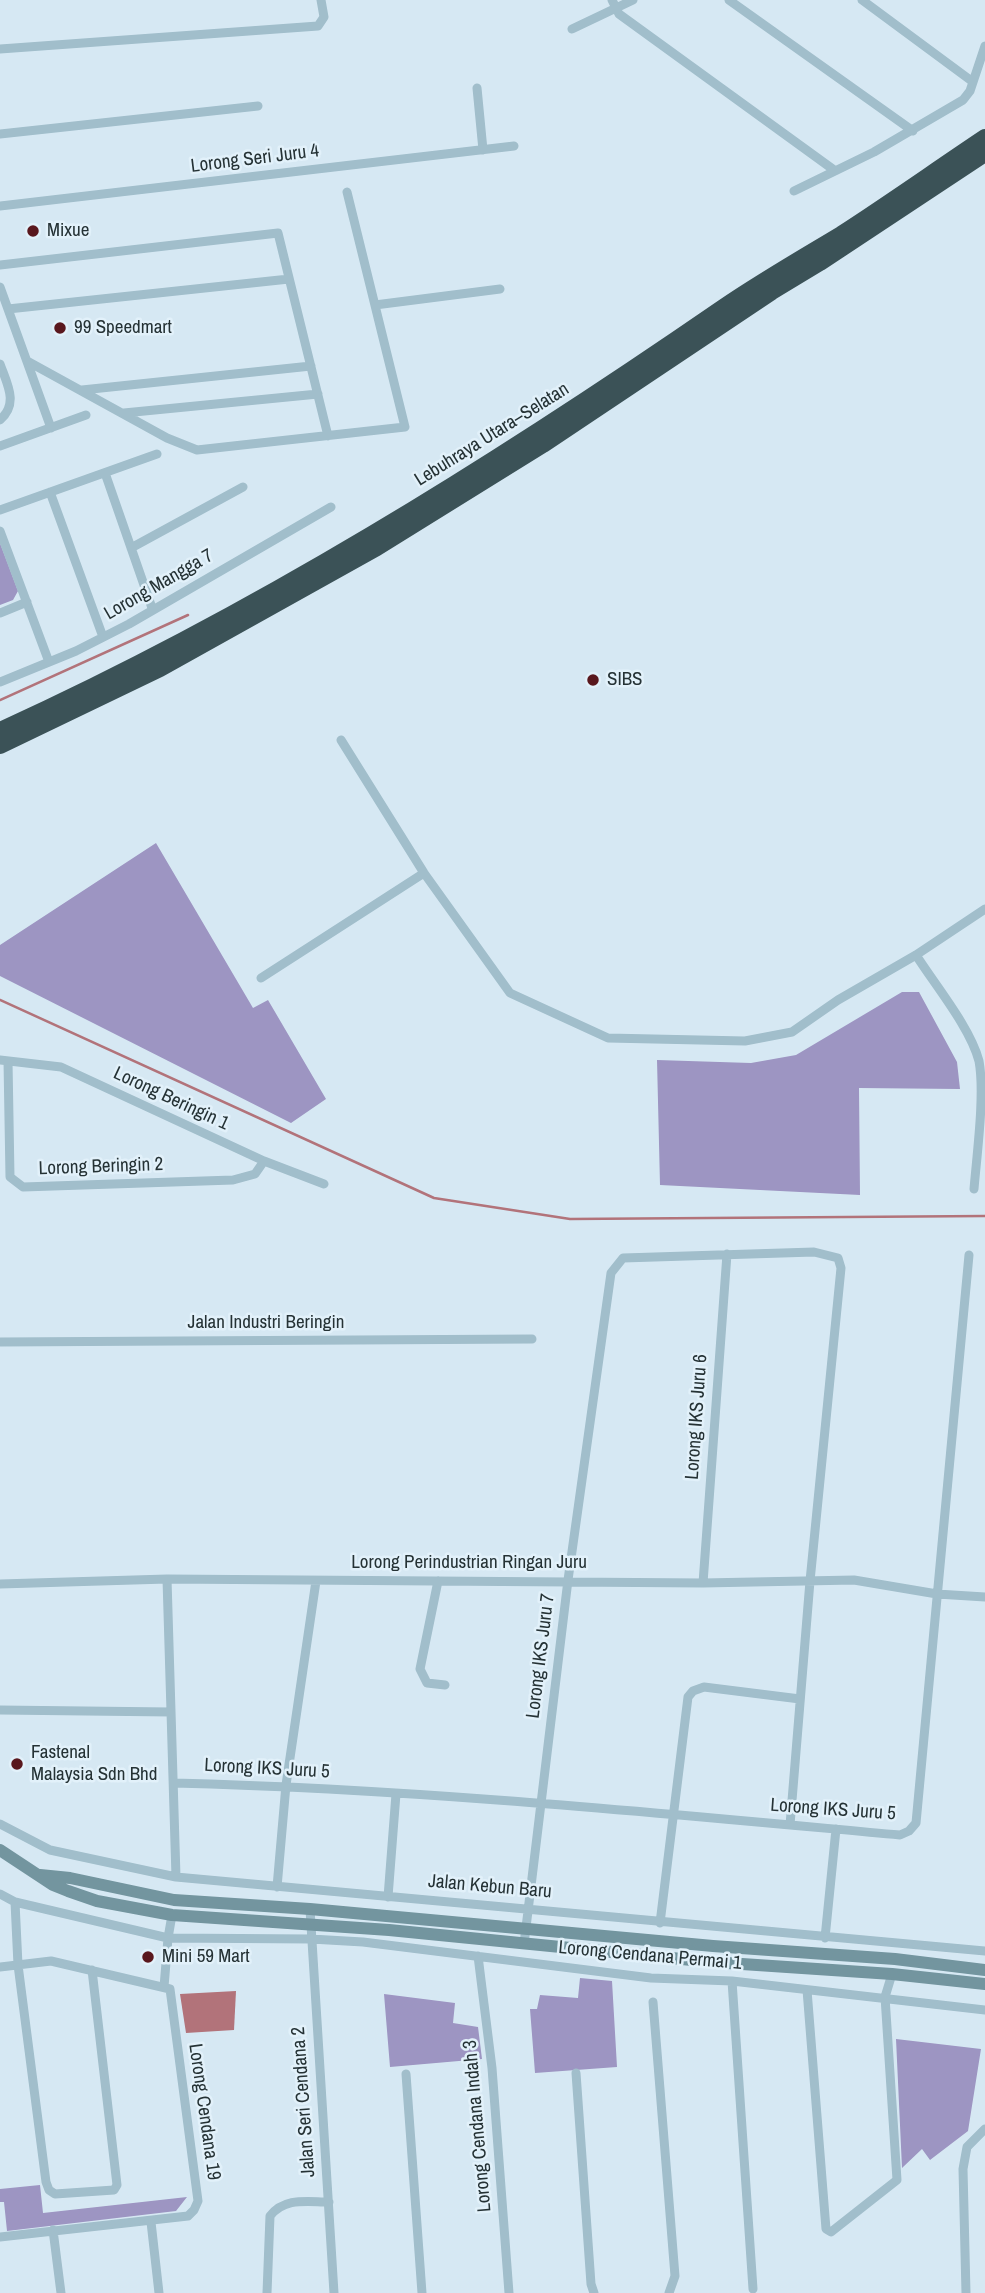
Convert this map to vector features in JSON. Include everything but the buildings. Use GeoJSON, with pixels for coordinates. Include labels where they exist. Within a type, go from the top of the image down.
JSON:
{"type":"FeatureCollection","features":[{"type":"Feature","properties":{"kind":"highway","name":"Lebuhraya Utara–Selatan"},"geometry":{"type":"LineString","coordinates":[[0,730],[220,622],[403,516],[526,440],[724,306],[843,232],[985,137]]}},
{"type":"Feature","properties":{"kind":"highway","name":"Lebuhraya Utara–Selatan"},"geometry":{"type":"LineString","coordinates":[[0,746],[160,669],[387,542],[543,445],[985,153]]}},
{"type":"Feature","properties":{"kind":"street"},"geometry":{"type":"LineString","coordinates":[[0,49],[318,26],[324,17],[321,0]]}},
{"type":"Feature","properties":{"kind":"street"},"geometry":{"type":"LineString","coordinates":[[572,29],[614,4],[633,0]]}},
{"type":"Feature","properties":{"kind":"street"},"geometry":{"type":"LineString","coordinates":[[729,0],[913,131]]}},
{"type":"Feature","properties":{"kind":"street"},"geometry":{"type":"LineString","coordinates":[[862,0],[973,82]]}},
{"type":"Feature","properties":{"kind":"street"},"geometry":{"type":"LineString","coordinates":[[614,4],[619,14],[834,170]]}},
{"type":"Feature","properties":{"kind":"street"},"geometry":{"type":"LineString","coordinates":[[794,191],[913,131],[963,100],[973,82],[985,46]]}},
{"type":"Feature","properties":{"kind":"street"},"geometry":{"type":"LineString","coordinates":[[477,88],[483,150]]}},
{"type":"Feature","properties":{"kind":"street"},"geometry":{"type":"LineString","coordinates":[[0,134],[258,106]]}},
{"type":"Feature","properties":{"kind":"street","name":"Lorong Seri Juru 4"},"geometry":{"type":"LineString","coordinates":[[0,206],[514,146]]}},
{"type":"Feature","properties":{"kind":"street"},"geometry":{"type":"LineString","coordinates":[[27,361],[167,438],[205,450],[405,427],[347,192]]}},
{"type":"Feature","properties":{"kind":"street"},"geometry":{"type":"LineString","coordinates":[[0,265],[278,233],[328,436]]}},
{"type":"Feature","properties":{"kind":"street"},"geometry":{"type":"LineString","coordinates":[[8,309],[289,279]]}},
{"type":"Feature","properties":{"kind":"street"},"geometry":{"type":"LineString","coordinates":[[0,287],[51,428]]}},
{"type":"Feature","properties":{"kind":"street"},"geometry":{"type":"LineString","coordinates":[[375,304],[500,289]]}},
{"type":"Feature","properties":{"kind":"street"},"geometry":{"type":"LineString","coordinates":[[0,364],[11,397],[9,410],[1,417]]}},
{"type":"Feature","properties":{"kind":"street"},"geometry":{"type":"LineString","coordinates":[[80,390],[311,366]]}},
{"type":"Feature","properties":{"kind":"street"},"geometry":{"type":"LineString","coordinates":[[35,385],[39,379],[53,375]]}},
{"type":"Feature","properties":{"kind":"street"},"geometry":{"type":"LineString","coordinates":[[123,414],[318,394]]}},
{"type":"Feature","properties":{"kind":"street"},"geometry":{"type":"LineString","coordinates":[[0,446],[86,415]]}},
{"type":"Feature","properties":{"kind":"street"},"geometry":{"type":"LineString","coordinates":[[0,510],[157,454]]}},
{"type":"Feature","properties":{"kind":"street"},"geometry":{"type":"LineString","coordinates":[[104,473],[152,608]]}},
{"type":"Feature","properties":{"kind":"street"},"geometry":{"type":"LineString","coordinates":[[131,548],[243,487]]}},
{"type":"Feature","properties":{"kind":"street"},"geometry":{"type":"LineString","coordinates":[[50,492],[103,637]]}},
{"type":"Feature","properties":{"kind":"street","name":"Lorong Mangga 7"},"geometry":{"type":"LineString","coordinates":[[0,682],[103,637],[331,507]]}},
{"type":"Feature","properties":{"kind":"street"},"geometry":{"type":"LineString","coordinates":[[0,531],[49,662]]}},
{"type":"Feature","properties":{"kind":"street"},"geometry":{"type":"LineString","coordinates":[[0,613],[27,602]]}},
{"type":"Feature","properties":{"kind":"street"},"geometry":{"type":"LineString","coordinates":[[341,740],[424,873],[510,993],[608,1038],[745,1041],[792,1032],[838,1000],[916,955],[985,909]]}},
{"type":"Feature","properties":{"kind":"street"},"geometry":{"type":"LineString","coordinates":[[261,978],[424,873]]}},
{"type":"Feature","properties":{"kind":"street"},"geometry":{"type":"LineString","coordinates":[[916,955],[968,1036],[979,1061],[982,1091],[974,1189]]}},
{"type":"Feature","properties":{"kind":"street","name":"Lorong Beringin 1"},"geometry":{"type":"LineString","coordinates":[[4,1061],[61,1067],[264,1161],[324,1184]]}},
{"type":"Feature","properties":{"kind":"street","name":"Lorong Beringin 2"},"geometry":{"type":"LineString","coordinates":[[4,1061],[10,1177],[23,1187],[233,1180],[255,1174],[264,1161]]}},
{"type":"Feature","properties":{"kind":"street"},"geometry":{"type":"LineString","coordinates":[[727,1254],[814,1252],[838,1258],[841,1268],[810,1581],[790,1825]]}},
{"type":"Feature","properties":{"kind":"street","name":"Lorong IKS Juru 7"},"geometry":{"type":"LineString","coordinates":[[524,1944],[568,1580],[611,1273],[617,1262],[629,1256],[727,1254]]}},
{"type":"Feature","properties":{"kind":"street","name":"Lorong IKS Juru 6"},"geometry":{"type":"LineString","coordinates":[[703,1583],[727,1254]]}},
{"type":"Feature","properties":{"kind":"street","name":"Lorong IKS Juru 5"},"geometry":{"type":"LineString","coordinates":[[174,1783],[286,1786],[542,1803],[900,1835],[909,1831],[916,1823],[969,1255]]}},
{"type":"Feature","properties":{"kind":"street","name":"Jalan Industri Beringin"},"geometry":{"type":"LineString","coordinates":[[0,1342],[532,1339]]}},
{"type":"Feature","properties":{"kind":"street"},"geometry":{"type":"LineString","coordinates":[[167,1578],[177,1877]]}},
{"type":"Feature","properties":{"kind":"street","name":"Lorong Perindustrian Ringan Juru"},"geometry":{"type":"LineString","coordinates":[[0,1584],[167,1578],[703,1583],[854,1580],[937,1594],[985,1597]]}},
{"type":"Feature","properties":{"kind":"street"},"geometry":{"type":"LineString","coordinates":[[277,1887],[286,1786],[316,1581]]}},
{"type":"Feature","properties":{"kind":"street"},"geometry":{"type":"LineString","coordinates":[[438,1581],[420,1669],[427,1683],[444,1685]]}},
{"type":"Feature","properties":{"kind":"street"},"geometry":{"type":"LineString","coordinates":[[660,1923],[671,1814],[688,1697],[693,1691],[704,1687],[800,1699]]}},
{"type":"Feature","properties":{"kind":"street"},"geometry":{"type":"LineString","coordinates":[[0,1710],[171,1712]]}},
{"type":"Feature","properties":{"kind":"street"},"geometry":{"type":"LineString","coordinates":[[387,1897],[396,1794]]}},
{"type":"Feature","properties":{"kind":"street","name":"Jalan Kebun Baru"},"geometry":{"type":"LineString","coordinates":[[0,1824],[50,1850],[177,1877],[985,1951]]}},
{"type":"Feature","properties":{"kind":"street"},"geometry":{"type":"LineString","coordinates":[[825,1938],[836,1829]]}},
{"type":"Feature","properties":{"kind":"street","name":"Jalan Kebun Baru"},"geometry":{"type":"LineString","coordinates":[[0,1850],[53,1885],[97,1900],[172,1915],[310,1924],[712,1962],[892,1974],[985,1984]]}},
{"type":"Feature","properties":{"kind":"street","name":"Jalan Kebun Baru"},"geometry":{"type":"LineString","coordinates":[[40,1875],[70,1878],[174,1900],[310,1909],[525,1930],[895,1959],[984,1970]]}},
{"type":"Feature","properties":{"kind":"street","name":"Lorong Cendana Permai 1"},"geometry":{"type":"LineString","coordinates":[[0,1894],[15,1902],[168,1938],[363,1942],[651,1978],[732,1981],[985,2010]]}},
{"type":"Feature","properties":{"kind":"street"},"geometry":{"type":"LineString","coordinates":[[15,1902],[18,1965],[49,2190],[55,2194],[114,2190],[118,2179],[92,1970]]}},
{"type":"Feature","properties":{"kind":"street","name":"Jalan Seri Cendana 2"},"geometry":{"type":"LineString","coordinates":[[310,1909],[334,2293]]}},
{"type":"Feature","properties":{"kind":"street","name":"Lorong Cendana 19"},"geometry":{"type":"LineString","coordinates":[[0,2237],[151,2222],[188,2216],[194,2210],[198,2201],[167,1988],[168,1938],[172,1915]]}},
{"type":"Feature","properties":{"kind":"street"},"geometry":{"type":"LineString","coordinates":[[548,1964],[551,1946]]}},
{"type":"Feature","properties":{"kind":"street"},"geometry":{"type":"LineString","coordinates":[[984,1970],[985,1951]]}},
{"type":"Feature","properties":{"kind":"street","name":"Lorong Cendana Indah 3"},"geometry":{"type":"LineString","coordinates":[[478,1956],[492,2068],[509,2293]]}},
{"type":"Feature","properties":{"kind":"street"},"geometry":{"type":"LineString","coordinates":[[0,1967],[51,1961],[167,1988]]}},
{"type":"Feature","properties":{"kind":"street"},"geometry":{"type":"LineString","coordinates":[[807,1990],[826,2229],[831,2232],[895,2184],[897,2174],[885,1997],[892,1974]]}},
{"type":"Feature","properties":{"kind":"street"},"geometry":{"type":"LineString","coordinates":[[732,1981],[753,2289]]}},
{"type":"Feature","properties":{"kind":"street"},"geometry":{"type":"LineString","coordinates":[[653,2002],[675,2276],[669,2293]]}},
{"type":"Feature","properties":{"kind":"street"},"geometry":{"type":"LineString","coordinates":[[576,2073],[591,2284],[594,2293]]}},
{"type":"Feature","properties":{"kind":"street"},"geometry":{"type":"LineString","coordinates":[[406,2074],[422,2293]]}},
{"type":"Feature","properties":{"kind":"street"},"geometry":{"type":"LineString","coordinates":[[966,2293],[963,2169],[967,2147],[985,2129]]}},
{"type":"Feature","properties":{"kind":"street"},"geometry":{"type":"LineString","coordinates":[[267,2293],[270,2216],[277,2207],[288,2202],[329,2202]]}},
{"type":"Feature","properties":{"kind":"street"},"geometry":{"type":"LineString","coordinates":[[151,2222],[159,2293]]}},
{"type":"Feature","properties":{"kind":"street"},"geometry":{"type":"LineString","coordinates":[[53,2230],[61,2293]]}},
{"type":"Feature","properties":{"kind":"shaded area"},"geometry":{"type":"Polygon","coordinates":[[[0,543],[18,591],[13,600],[0,605],[0,543]]]}},
{"type":"Feature","properties":{"kind":"shaded area"},"geometry":{"type":"Polygon","coordinates":[[[156,843],[253,1008],[268,1000],[326,1099],[291,1123],[0,976],[0,945],[156,843]]]}},
{"type":"Feature","properties":{"kind":"shaded area"},"geometry":{"type":"Polygon","coordinates":[[[902,992],[919,992],[957,1062],[960,1089],[859,1088],[860,1195],[660,1185],[657,1060],[751,1063],[796,1055],[902,992]]]}},
{"type":"Feature","properties":{"kind":"shaded area"},"geometry":{"type":"Polygon","coordinates":[[[580,1978],[612,1981],[617,2067],[535,2073],[530,2009],[537,2009],[540,1995],[578,1998],[580,1978]]]}},
{"type":"Feature","properties":{"kind":"shaded area"},"geometry":{"type":"Polygon","coordinates":[[[236,1991],[234,2030],[186,2033],[180,1994],[236,1991]]]}},
{"type":"Feature","properties":{"kind":"shaded area"},"geometry":{"type":"Polygon","coordinates":[[[384,1994],[455,2003],[453,2023],[478,2027],[482,2059],[390,2067],[384,1994]]]}},
{"type":"Feature","properties":{"kind":"shaded area"},"geometry":{"type":"Polygon","coordinates":[[[896,2039],[981,2049],[968,2131],[930,2160],[922,2149],[902,2168],[896,2039]]]}},
{"type":"Feature","properties":{"kind":"shaded area"},"geometry":{"type":"Polygon","coordinates":[[[40,2185],[43,2213],[187,2197],[176,2211],[7,2231],[4,2202],[0,2202],[0,2189],[40,2185]]]}},
{"type":"Feature","properties":{"kind":"waterway"},"geometry":{"type":"LineString","coordinates":[[0,700],[188,615]]}},
{"type":"Feature","properties":{"kind":"waterway"},"geometry":{"type":"LineString","coordinates":[[0,1000],[434,1198],[570,1219],[985,1216]]}},
{"type":"Feature","properties":{"kind":"place","name":"Mixue"},"geometry":{"type":"Point","coordinates":[33,231]}},
{"type":"Feature","properties":{"kind":"place","name":"99 Speedmart"},"geometry":{"type":"Point","coordinates":[60,328]}},
{"type":"Feature","properties":{"kind":"place","name":"SIBS"},"geometry":{"type":"Point","coordinates":[593,680]}},
{"type":"Feature","properties":{"kind":"place","name":"Fastenal Malaysia Sdn Bhd"},"geometry":{"type":"Point","coordinates":[17,1764]}},
{"type":"Feature","properties":{"kind":"place","name":"Mini 59 Mart"},"geometry":{"type":"Point","coordinates":[148,1957]}}]}
